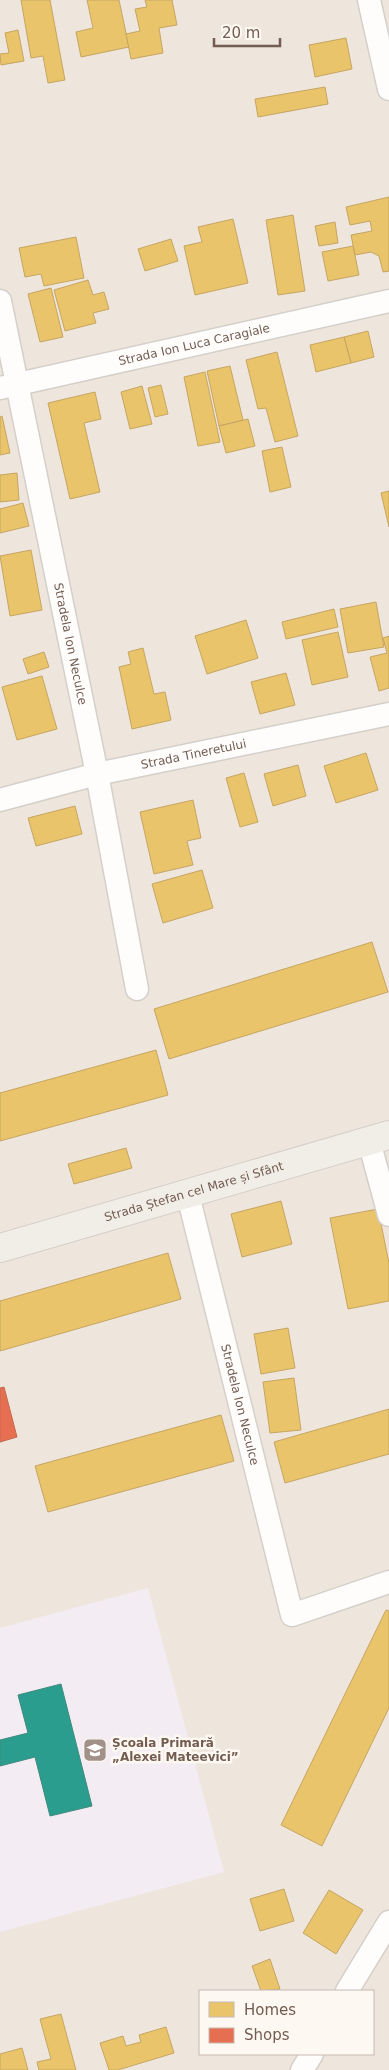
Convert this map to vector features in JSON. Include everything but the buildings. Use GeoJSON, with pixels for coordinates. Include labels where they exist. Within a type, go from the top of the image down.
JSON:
{"type":"FeatureCollection","features":[{"type":"Feature","properties":{"kind":"main road","name":"Strada Ștefan cel Mare și Sfânt"},"geometry":{"type":"LineString","coordinates":[[0,1248],[188,1195],[379,1138]]}},
{"type":"Feature","properties":{"kind":"street"},"geometry":{"type":"LineString","coordinates":[[369,0],[389,89]]}},
{"type":"Feature","properties":{"kind":"street","name":"Stradela Ion Neculce"},"geometry":{"type":"LineString","coordinates":[[0,301],[9,386],[97,774],[137,989]]}},
{"type":"Feature","properties":{"kind":"street","name":"Strada Ion Luca Caragiale"},"geometry":{"type":"LineString","coordinates":[[9,386],[389,302]]}},
{"type":"Feature","properties":{"kind":"street","name":"Strada Tineretului"},"geometry":{"type":"LineString","coordinates":[[0,800],[97,774],[389,714]]}},
{"type":"Feature","properties":{"kind":"street"},"geometry":{"type":"LineString","coordinates":[[379,1138],[389,1215]]}},
{"type":"Feature","properties":{"kind":"street","name":"Stradela Ion Neculce"},"geometry":{"type":"LineString","coordinates":[[188,1195],[292,1615],[389,1582]]}},
{"type":"Feature","properties":{"kind":"street"},"geometry":{"type":"LineString","coordinates":[[348,1990],[389,1922]]}},
{"type":"Feature","properties":{"kind":"street"},"geometry":{"type":"LineString","coordinates":[[302,2070],[311,2055]]}},
{"type":"Feature","properties":{"kind":"shaded area"},"geometry":{"type":"Polygon","coordinates":[[[0,0],[389,0],[389,2070],[0,2070],[0,0]]]}},
{"type":"Feature","properties":{"kind":"shaded area","name":"Școala Primară „Alexei Mateevici”"},"geometry":{"type":"Polygon","coordinates":[[[148,1588],[224,1872],[0,1932],[0,1628],[148,1588]]]}},
{"type":"Feature","properties":{"kind":"place","name":"Școala Primară „Alexei Mateevici”"},"geometry":{"type":"Point","coordinates":[95,1750]}}]}
